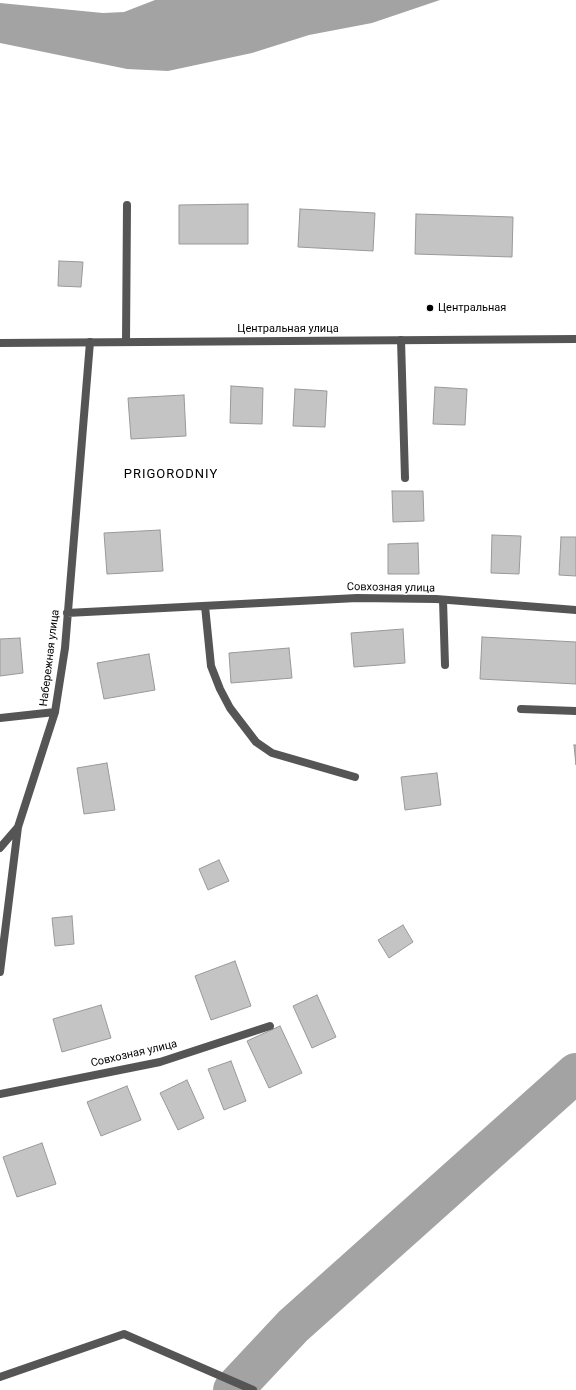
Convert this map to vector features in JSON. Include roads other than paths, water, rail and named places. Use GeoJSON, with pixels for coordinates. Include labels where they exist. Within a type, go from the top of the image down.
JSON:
{"type":"FeatureCollection","features":[{"type":"Feature","properties":{"kind":"street"},"geometry":{"type":"LineString","coordinates":[[126,342],[127,205]]}},
{"type":"Feature","properties":{"kind":"street","name":"Центральная улица"},"geometry":{"type":"LineString","coordinates":[[0,343],[576,339]]}},
{"type":"Feature","properties":{"kind":"street"},"geometry":{"type":"LineString","coordinates":[[401,340],[405,478]]}},
{"type":"Feature","properties":{"kind":"street","name":"Набережная улица"},"geometry":{"type":"LineString","coordinates":[[0,972],[18,827],[55,712],[65,648],[90,342]]}},
{"type":"Feature","properties":{"kind":"street","name":"Совхозная улица"},"geometry":{"type":"LineString","coordinates":[[67,613],[357,598],[443,600],[576,610]]}},
{"type":"Feature","properties":{"kind":"street"},"geometry":{"type":"LineString","coordinates":[[443,600],[444,665]]}},
{"type":"Feature","properties":{"kind":"street"},"geometry":{"type":"LineString","coordinates":[[205,606],[211,666],[220,689],[230,708],[256,742],[272,753],[355,777]]}},
{"type":"Feature","properties":{"kind":"street"},"geometry":{"type":"LineString","coordinates":[[521,710],[576,711]]}},
{"type":"Feature","properties":{"kind":"street"},"geometry":{"type":"LineString","coordinates":[[0,718],[55,712]]}},
{"type":"Feature","properties":{"kind":"street"},"geometry":{"type":"LineString","coordinates":[[0,848],[18,827]]}},
{"type":"Feature","properties":{"kind":"street","name":"Совхозная улица"},"geometry":{"type":"LineString","coordinates":[[0,1094],[160,1062],[270,1026]]}},
{"type":"Feature","properties":{"kind":"street"},"geometry":{"type":"LineString","coordinates":[[0,1377],[124,1334],[253,1390]]}},
{"type":"Feature","properties":{"kind":"waterway"},"geometry":{"type":"LineString","coordinates":[[233,1390],[293,1326],[576,1073]]}},
{"type":"Feature","properties":{"kind":"place","name":"Центральная"},"geometry":{"type":"Point","coordinates":[430,308]}},
{"type":"Feature","properties":{"kind":"district","name":"PRIGORODNIY"},"geometry":{"type":"Point","coordinates":[171,475]}}]}
